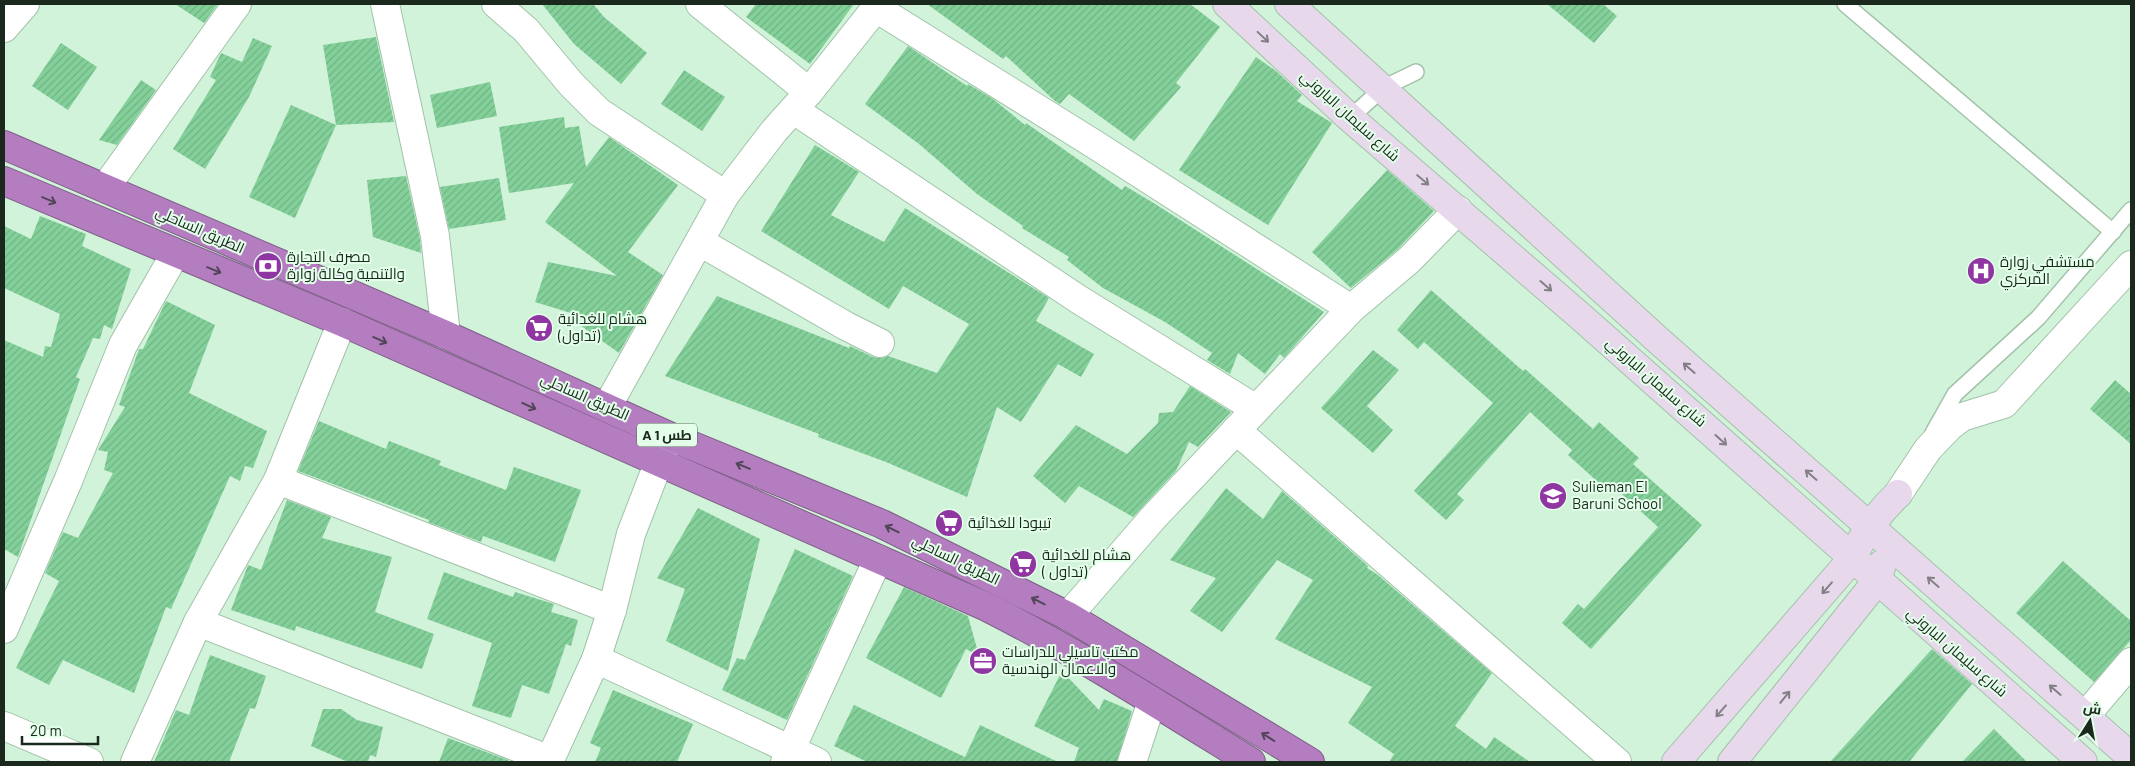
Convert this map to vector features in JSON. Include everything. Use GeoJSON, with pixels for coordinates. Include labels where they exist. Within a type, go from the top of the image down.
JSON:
{"type":"FeatureCollection","features":[{"type":"Feature","properties":{"kind":"highway","name":"الطريق الساحلي"},"geometry":{"type":"LineString","coordinates":[[4,146],[446,335],[671,437],[882,524],[1068,616],[1310,762]]}},
{"type":"Feature","properties":{"kind":"highway","name":"الطريق الساحلي"},"geometry":{"type":"LineString","coordinates":[[4,181],[175,254],[342,322],[658,464],[878,559],[1026,627],[1152,700],[1251,762]]}},
{"type":"Feature","properties":{"kind":"street"},"geometry":{"type":"LineString","coordinates":[[4,28],[25,4]]}},
{"type":"Feature","properties":{"kind":"street"},"geometry":{"type":"LineString","coordinates":[[104,188],[237,4]]}},
{"type":"Feature","properties":{"kind":"street"},"geometry":{"type":"LineString","coordinates":[[385,4],[436,236],[446,335]]}},
{"type":"Feature","properties":{"kind":"street"},"geometry":{"type":"LineString","coordinates":[[496,4],[526,30],[571,84],[599,112],[725,195]]}},
{"type":"Feature","properties":{"kind":"street"},"geometry":{"type":"LineString","coordinates":[[700,4],[802,101],[1078,299],[1256,409]]}},
{"type":"Feature","properties":{"kind":"street","name":"شارع سليمان الباروني"},"geometry":{"type":"LineString","coordinates":[[1227,4],[1350,118],[1689,411],[1852,559],[2083,762]]}},
{"type":"Feature","properties":{"kind":"street"},"geometry":{"type":"LineString","coordinates":[[1289,4],[1652,335],[2131,757]]}},
{"type":"Feature","properties":{"kind":"street"},"geometry":{"type":"LineString","coordinates":[[608,407],[725,195],[774,131],[802,101],[878,6],[1351,309]]}},
{"type":"Feature","properties":{"kind":"street"},"geometry":{"type":"LineString","coordinates":[[1068,616],[1153,518],[1351,309],[1409,260],[1458,210]]}},
{"type":"Feature","properties":{"kind":"street"},"geometry":{"type":"LineString","coordinates":[[700,242],[880,343]]}},
{"type":"Feature","properties":{"kind":"street"},"geometry":{"type":"LineString","coordinates":[[4,629],[68,481],[123,345],[175,254]]}},
{"type":"Feature","properties":{"kind":"street"},"geometry":{"type":"LineString","coordinates":[[1676,762],[1852,559],[1878,534],[1898,494],[1928,448],[1962,417],[1989,410],[2009,400],[2131,265]]}},
{"type":"Feature","properties":{"kind":"street"},"geometry":{"type":"LineString","coordinates":[[135,762],[198,622],[278,480],[342,322]]}},
{"type":"Feature","properties":{"kind":"street"},"geometry":{"type":"LineString","coordinates":[[1236,430],[1617,762]]}},
{"type":"Feature","properties":{"kind":"street"},"geometry":{"type":"LineString","coordinates":[[198,622],[550,761],[596,658],[612,610],[631,534],[658,464],[671,437]]}},
{"type":"Feature","properties":{"kind":"street"},"geometry":{"type":"LineString","coordinates":[[278,480],[612,610]]}},
{"type":"Feature","properties":{"kind":"street"},"geometry":{"type":"LineString","coordinates":[[1738,760],[1877,581],[1878,534]]}},
{"type":"Feature","properties":{"kind":"street"},"geometry":{"type":"LineString","coordinates":[[788,756],[878,559]]}},
{"type":"Feature","properties":{"kind":"street"},"geometry":{"type":"LineString","coordinates":[[596,658],[788,756],[817,762]]}},
{"type":"Feature","properties":{"kind":"street"},"geometry":{"type":"LineString","coordinates":[[2085,716],[2131,662]]}},
{"type":"Feature","properties":{"kind":"street"},"geometry":{"type":"LineString","coordinates":[[1132,762],[1152,700]]}},
{"type":"Feature","properties":{"kind":"street"},"geometry":{"type":"LineString","coordinates":[[4,726],[89,762]]}},
{"type":"Feature","properties":{"kind":"lane"},"geometry":{"type":"LineString","coordinates":[[1845,4],[2113,232]]}},
{"type":"Feature","properties":{"kind":"lane"},"geometry":{"type":"LineString","coordinates":[[1350,118],[1383,88],[1416,72]]}},
{"type":"Feature","properties":{"kind":"lane"},"geometry":{"type":"LineString","coordinates":[[1928,448],[1934,430],[1955,394],[1969,379],[2038,318],[2131,210]]}},
{"type":"Feature","properties":{"kind":"building"},"geometry":{"type":"Polygon","coordinates":[[[175,4],[218,4],[204,23],[175,4]]]}},
{"type":"Feature","properties":{"kind":"building"},"geometry":{"type":"Polygon","coordinates":[[[542,4],[593,4],[604,17],[647,53],[621,84],[574,44],[542,4]]]}},
{"type":"Feature","properties":{"kind":"building"},"geometry":{"type":"Polygon","coordinates":[[[756,4],[854,4],[810,64],[746,17],[756,4]]]}},
{"type":"Feature","properties":{"kind":"building"},"geometry":{"type":"Polygon","coordinates":[[[927,4],[1190,4],[1220,27],[1176,83],[1181,87],[1134,141],[1069,94],[1060,104],[1055,101],[1006,56],[1003,59],[927,4]]]}},
{"type":"Feature","properties":{"kind":"building"},"geometry":{"type":"Polygon","coordinates":[[[1547,4],[1603,4],[1617,16],[1594,43],[1547,4]]]}},
{"type":"Feature","properties":{"kind":"building"},"geometry":{"type":"Polygon","coordinates":[[[376,37],[394,122],[336,125],[323,45],[376,37]]]}},
{"type":"Feature","properties":{"kind":"building"},"geometry":{"type":"Polygon","coordinates":[[[253,38],[272,46],[249,97],[205,169],[173,149],[216,80],[210,77],[221,53],[242,62],[253,38]]]}},
{"type":"Feature","properties":{"kind":"building"},"geometry":{"type":"Polygon","coordinates":[[[61,43],[97,67],[68,110],[32,86],[61,43]]]}},
{"type":"Feature","properties":{"kind":"building"},"geometry":{"type":"Polygon","coordinates":[[[908,46],[967,86],[968,84],[993,99],[1025,125],[1026,123],[1122,190],[1125,186],[1152,202],[1324,312],[1284,358],[1280,354],[1265,374],[1238,353],[1230,374],[1207,360],[1212,353],[1165,322],[1103,288],[1067,260],[1069,257],[1022,228],[1023,226],[977,194],[919,144],[865,104],[908,46]]]}},
{"type":"Feature","properties":{"kind":"building"},"geometry":{"type":"Polygon","coordinates":[[[1256,57],[1276,71],[1302,95],[1297,101],[1332,123],[1268,225],[1179,170],[1256,57]]]}},
{"type":"Feature","properties":{"kind":"building"},"geometry":{"type":"Polygon","coordinates":[[[684,70],[725,97],[702,131],[661,104],[684,70]]]}},
{"type":"Feature","properties":{"kind":"building"},"geometry":{"type":"Polygon","coordinates":[[[141,80],[156,90],[117,145],[99,140],[141,80]]]}},
{"type":"Feature","properties":{"kind":"building"},"geometry":{"type":"Polygon","coordinates":[[[490,82],[497,116],[437,128],[430,95],[490,82]]]}},
{"type":"Feature","properties":{"kind":"building"},"geometry":{"type":"Polygon","coordinates":[[[291,105],[336,125],[295,218],[249,197],[291,105]]]}},
{"type":"Feature","properties":{"kind":"building"},"geometry":{"type":"Polygon","coordinates":[[[564,117],[565,128],[579,126],[586,167],[609,137],[678,185],[628,252],[663,275],[619,353],[580,325],[584,317],[535,302],[548,262],[617,276],[545,222],[574,183],[509,193],[499,127],[564,117]]]}},
{"type":"Feature","properties":{"kind":"building"},"geometry":{"type":"Polygon","coordinates":[[[815,145],[859,172],[831,215],[884,242],[905,208],[1049,298],[1036,321],[1094,354],[1081,377],[1058,364],[1021,422],[997,407],[967,497],[886,462],[818,437],[819,434],[665,376],[717,296],[849,348],[850,346],[873,357],[881,358],[888,356],[937,373],[969,324],[903,286],[889,309],[761,231],[815,145]]]}},
{"type":"Feature","properties":{"kind":"building"},"geometry":{"type":"Polygon","coordinates":[[[1387,170],[1434,211],[1398,249],[1351,288],[1312,252],[1387,170]]]}},
{"type":"Feature","properties":{"kind":"building"},"geometry":{"type":"Polygon","coordinates":[[[406,176],[420,239],[421,253],[373,237],[367,180],[406,176]]]}},
{"type":"Feature","properties":{"kind":"building"},"geometry":{"type":"Polygon","coordinates":[[[499,178],[506,220],[449,229],[440,187],[499,178]]]}},
{"type":"Feature","properties":{"kind":"building"},"geometry":{"type":"Polygon","coordinates":[[[40,216],[86,234],[82,246],[131,269],[112,329],[104,325],[100,339],[93,338],[76,377],[80,379],[18,557],[4,549],[4,340],[43,357],[45,346],[51,347],[60,314],[4,288],[4,226],[31,239],[40,216]]]}},
{"type":"Feature","properties":{"kind":"building"},"geometry":{"type":"Polygon","coordinates":[[[1431,290],[1523,371],[1525,369],[1593,429],[1599,422],[1639,458],[1633,464],[1702,525],[1591,649],[1562,623],[1578,604],[1584,609],[1658,527],[1614,487],[1609,492],[1568,455],[1572,450],[1530,412],[1457,494],[1464,500],[1446,520],[1414,491],[1493,403],[1424,342],[1418,349],[1397,330],[1431,290]]]}},
{"type":"Feature","properties":{"kind":"building"},"geometry":{"type":"Polygon","coordinates":[[[166,301],[215,325],[189,393],[267,431],[253,468],[245,466],[240,481],[230,476],[171,609],[166,607],[134,693],[63,660],[49,685],[16,668],[59,581],[45,573],[63,532],[78,538],[113,473],[104,470],[108,452],[98,450],[125,407],[119,405],[139,349],[143,349],[166,301]]]}},
{"type":"Feature","properties":{"kind":"building"},"geometry":{"type":"Polygon","coordinates":[[[1373,350],[1399,370],[1367,406],[1393,430],[1373,453],[1321,408],[1373,350]]]}},
{"type":"Feature","properties":{"kind":"building"},"geometry":{"type":"Polygon","coordinates":[[[2115,380],[2131,394],[2131,444],[2090,409],[2115,380]]]}},
{"type":"Feature","properties":{"kind":"building"},"geometry":{"type":"Polygon","coordinates":[[[1190,386],[1231,412],[1198,447],[1189,442],[1176,471],[1133,517],[1079,486],[1065,503],[1033,476],[1076,425],[1127,454],[1158,423],[1159,413],[1173,412],[1190,386]]]}},
{"type":"Feature","properties":{"kind":"building"},"geometry":{"type":"Polygon","coordinates":[[[319,421],[386,449],[389,441],[441,461],[439,465],[506,490],[514,467],[581,490],[555,562],[483,536],[481,542],[428,522],[429,520],[298,471],[319,421]]]}},
{"type":"Feature","properties":{"kind":"building"},"geometry":{"type":"Polygon","coordinates":[[[1226,488],[1263,519],[1282,491],[1368,566],[1367,568],[1378,575],[1492,673],[1455,726],[1486,749],[1494,737],[1530,762],[1389,762],[1394,754],[1348,723],[1372,687],[1275,639],[1313,580],[1277,560],[1222,632],[1190,611],[1216,578],[1170,560],[1226,488]]]}},
{"type":"Feature","properties":{"kind":"building"},"geometry":{"type":"Polygon","coordinates":[[[287,500],[331,517],[322,538],[392,557],[375,612],[434,634],[422,669],[296,626],[295,631],[231,610],[248,565],[261,570],[287,500]]]}},
{"type":"Feature","properties":{"kind":"building"},"geometry":{"type":"Polygon","coordinates":[[[698,508],[760,539],[728,671],[666,641],[685,589],[657,578],[698,508]]]}},
{"type":"Feature","properties":{"kind":"building"},"geometry":{"type":"Polygon","coordinates":[[[795,549],[853,576],[787,720],[722,690],[737,658],[745,660],[795,549]]]}},
{"type":"Feature","properties":{"kind":"building"},"geometry":{"type":"Polygon","coordinates":[[[2063,561],[2131,621],[2131,640],[2094,682],[2016,613],[2063,561]]]}},
{"type":"Feature","properties":{"kind":"building"},"geometry":{"type":"Polygon","coordinates":[[[444,572],[513,597],[515,592],[554,604],[551,612],[578,620],[571,646],[566,644],[549,694],[522,685],[511,718],[472,706],[492,643],[427,619],[444,572]]]}},
{"type":"Feature","properties":{"kind":"building"},"geometry":{"type":"Polygon","coordinates":[[[904,587],[968,616],[979,656],[966,649],[941,698],[866,658],[904,587]]]}},
{"type":"Feature","properties":{"kind":"building"},"geometry":{"type":"Polygon","coordinates":[[[1932,649],[1972,684],[1909,762],[1830,762],[1932,649]]]}},
{"type":"Feature","properties":{"kind":"building"},"geometry":{"type":"Polygon","coordinates":[[[210,655],[266,676],[255,709],[250,708],[229,762],[154,762],[176,710],[189,715],[210,655]]]}},
{"type":"Feature","properties":{"kind":"building"},"geometry":{"type":"Polygon","coordinates":[[[1062,671],[1099,710],[1104,699],[1132,711],[1117,762],[1074,762],[1079,748],[1034,726],[1062,671]]]}},
{"type":"Feature","properties":{"kind":"building"},"geometry":{"type":"Polygon","coordinates":[[[613,690],[693,724],[677,762],[595,762],[601,748],[590,743],[613,690]]]}},
{"type":"Feature","properties":{"kind":"building"},"geometry":{"type":"Polygon","coordinates":[[[854,705],[965,757],[980,725],[1058,762],[867,762],[834,746],[854,705]]]}},
{"type":"Feature","properties":{"kind":"building"},"geometry":{"type":"Polygon","coordinates":[[[323,709],[341,709],[357,720],[383,727],[376,757],[370,755],[368,762],[348,762],[311,746],[323,709]]]}},
{"type":"Feature","properties":{"kind":"building"},"geometry":{"type":"Polygon","coordinates":[[[1994,729],[2027,762],[1962,762],[1994,729]]]}},
{"type":"Feature","properties":{"kind":"building"},"geometry":{"type":"Polygon","coordinates":[[[448,738],[508,760],[508,762],[439,762],[448,738]]]}},
{"type":"Feature","properties":{"kind":"place","name":"مصرف التجارة والتنمية وكالة زوارة"},"geometry":{"type":"Point","coordinates":[268,266]}},
{"type":"Feature","properties":{"kind":"place","name":"مستشفي زوارة المركزي"},"geometry":{"type":"Point","coordinates":[1981,271]}},
{"type":"Feature","properties":{"kind":"place","name":"هشام للغدائية (تداول)"},"geometry":{"type":"Point","coordinates":[539,328]}},
{"type":"Feature","properties":{"kind":"place","name":"Sulieman El Baruni School"},"geometry":{"type":"Point","coordinates":[1553,496]}},
{"type":"Feature","properties":{"kind":"place","name":"تيبودا للغذائية"},"geometry":{"type":"Point","coordinates":[949,523]}},
{"type":"Feature","properties":{"kind":"place","name":"هشام للغدائية ( تداول)"},"geometry":{"type":"Point","coordinates":[1023,564]}},
{"type":"Feature","properties":{"kind":"place","name":"مكتب تاسيلي للدراسات والاعمال الهندسية"},"geometry":{"type":"Point","coordinates":[983,661]}}]}
